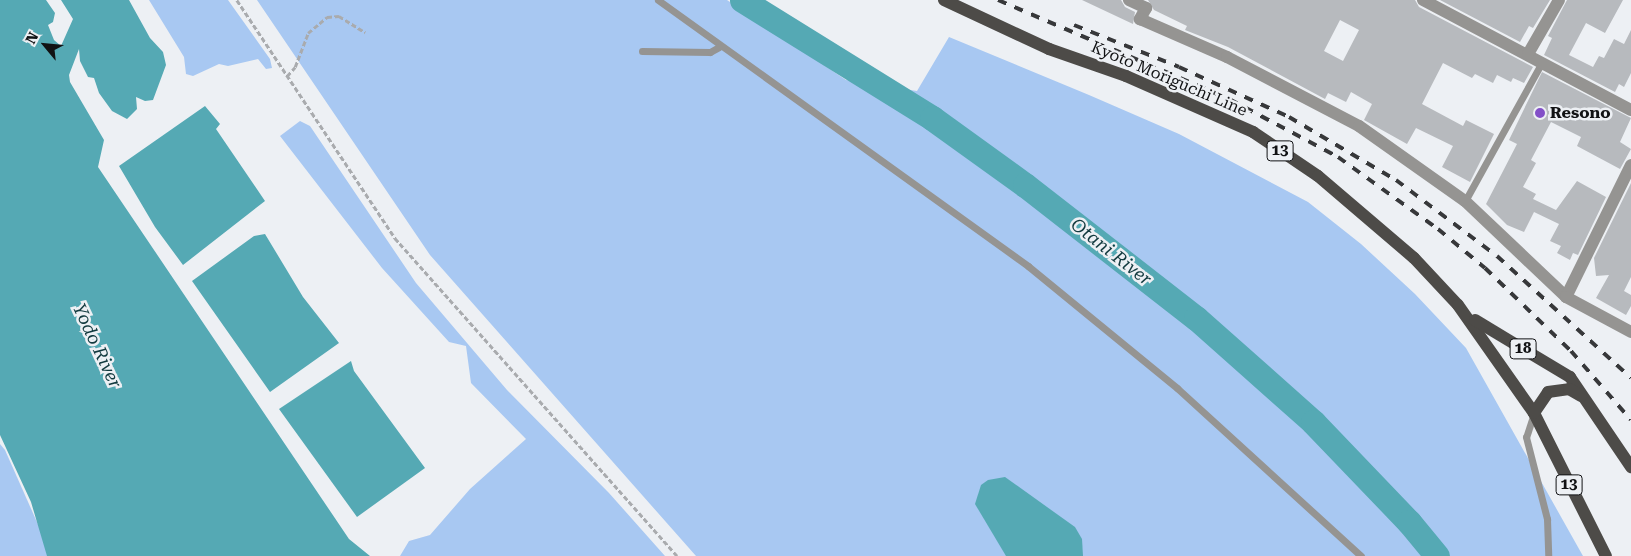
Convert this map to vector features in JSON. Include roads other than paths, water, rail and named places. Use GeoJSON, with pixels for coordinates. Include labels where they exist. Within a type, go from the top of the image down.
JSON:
{"type":"FeatureCollection","features":[{"type":"Feature","properties":{"kind":"main road","name":"Kyoto Moriguchi Line"},"geometry":{"type":"LineString","coordinates":[[944,0],[1050,49],[1126,76],[1253,132],[1318,176],[1414,258],[1458,304],[1534,413],[1606,556]]}},
{"type":"Feature","properties":{"kind":"main road","name":"18"},"geometry":{"type":"LineString","coordinates":[[1458,304],[1484,328],[1570,377],[1631,467]]}},
{"type":"Feature","properties":{"kind":"main road"},"geometry":{"type":"LineString","coordinates":[[1534,413],[1548,392],[1569,390],[1584,397]]}},
{"type":"Feature","properties":{"kind":"street"},"geometry":{"type":"LineString","coordinates":[[1129,0],[1146,8],[1140,19],[1227,57],[1358,126],[1465,201],[1566,297],[1631,332]]}},
{"type":"Feature","properties":{"kind":"street"},"geometry":{"type":"LineString","coordinates":[[1423,0],[1631,110]]}},
{"type":"Feature","properties":{"kind":"street"},"geometry":{"type":"LineString","coordinates":[[1528,54],[1559,0]]}},
{"type":"Feature","properties":{"kind":"street"},"geometry":{"type":"LineString","coordinates":[[1566,297],[1631,165]]}},
{"type":"Feature","properties":{"kind":"lane"},"geometry":{"type":"LineString","coordinates":[[658,0],[719,47],[912,180],[1082,308],[1238,443],[1361,556]]}},
{"type":"Feature","properties":{"kind":"lane"},"geometry":{"type":"LineString","coordinates":[[642,51],[710,52],[719,47]]}},
{"type":"Feature","properties":{"kind":"lane"},"geometry":{"type":"LineString","coordinates":[[1465,201],[1542,62]]}},
{"type":"Feature","properties":{"kind":"lane"},"geometry":{"type":"LineString","coordinates":[[1534,413],[1526,437],[1546,519],[1548,556]]}},
{"type":"Feature","properties":{"kind":"water","name":"Yodo River"},"geometry":{"type":"Polygon","coordinates":[[[0,0],[46,0],[55,13],[53,22],[48,25],[54,40],[61,46],[73,19],[61,0],[129,0],[150,38],[163,52],[166,65],[153,100],[145,101],[136,97],[137,109],[127,119],[112,111],[99,93],[94,78],[88,77],[80,61],[79,49],[69,75],[70,82],[104,140],[98,167],[349,539],[370,556],[47,556],[31,502],[0,435],[0,0]]]}},
{"type":"Feature","properties":{"kind":"water"},"geometry":{"type":"Polygon","coordinates":[[[205,106],[220,124],[216,129],[265,201],[183,265],[155,227],[119,166],[205,106]]]}},
{"type":"Feature","properties":{"kind":"water"},"geometry":{"type":"Polygon","coordinates":[[[265,234],[303,297],[339,343],[270,392],[192,281],[254,236],[265,234]]]}},
{"type":"Feature","properties":{"kind":"water"},"geometry":{"type":"Polygon","coordinates":[[[351,361],[354,371],[425,468],[357,517],[279,409],[351,361]]]}},
{"type":"Feature","properties":{"kind":"water"},"geometry":{"type":"Polygon","coordinates":[[[1005,477],[1075,527],[1082,539],[1083,556],[1006,556],[975,504],[981,485],[988,480],[1005,477]]]}},
{"type":"Feature","properties":{"kind":"waterway","name":"Otani River"},"geometry":{"type":"LineString","coordinates":[[742,0],[932,118],[1025,185],[1196,318],[1313,422],[1409,522],[1437,556]]}},
{"type":"Feature","properties":{"kind":"railway"},"geometry":{"type":"LineString","coordinates":[[998,0],[1229,99],[1338,157],[1438,229],[1485,268],[1571,351],[1631,420]]}},
{"type":"Feature","properties":{"kind":"railway"},"geometry":{"type":"LineString","coordinates":[[1074,25],[1179,67],[1289,117],[1396,180],[1497,256],[1631,378]]}},
{"type":"Feature","properties":{"kind":"place","name":"Resono"},"geometry":{"type":"Point","coordinates":[1540,113]}}]}
